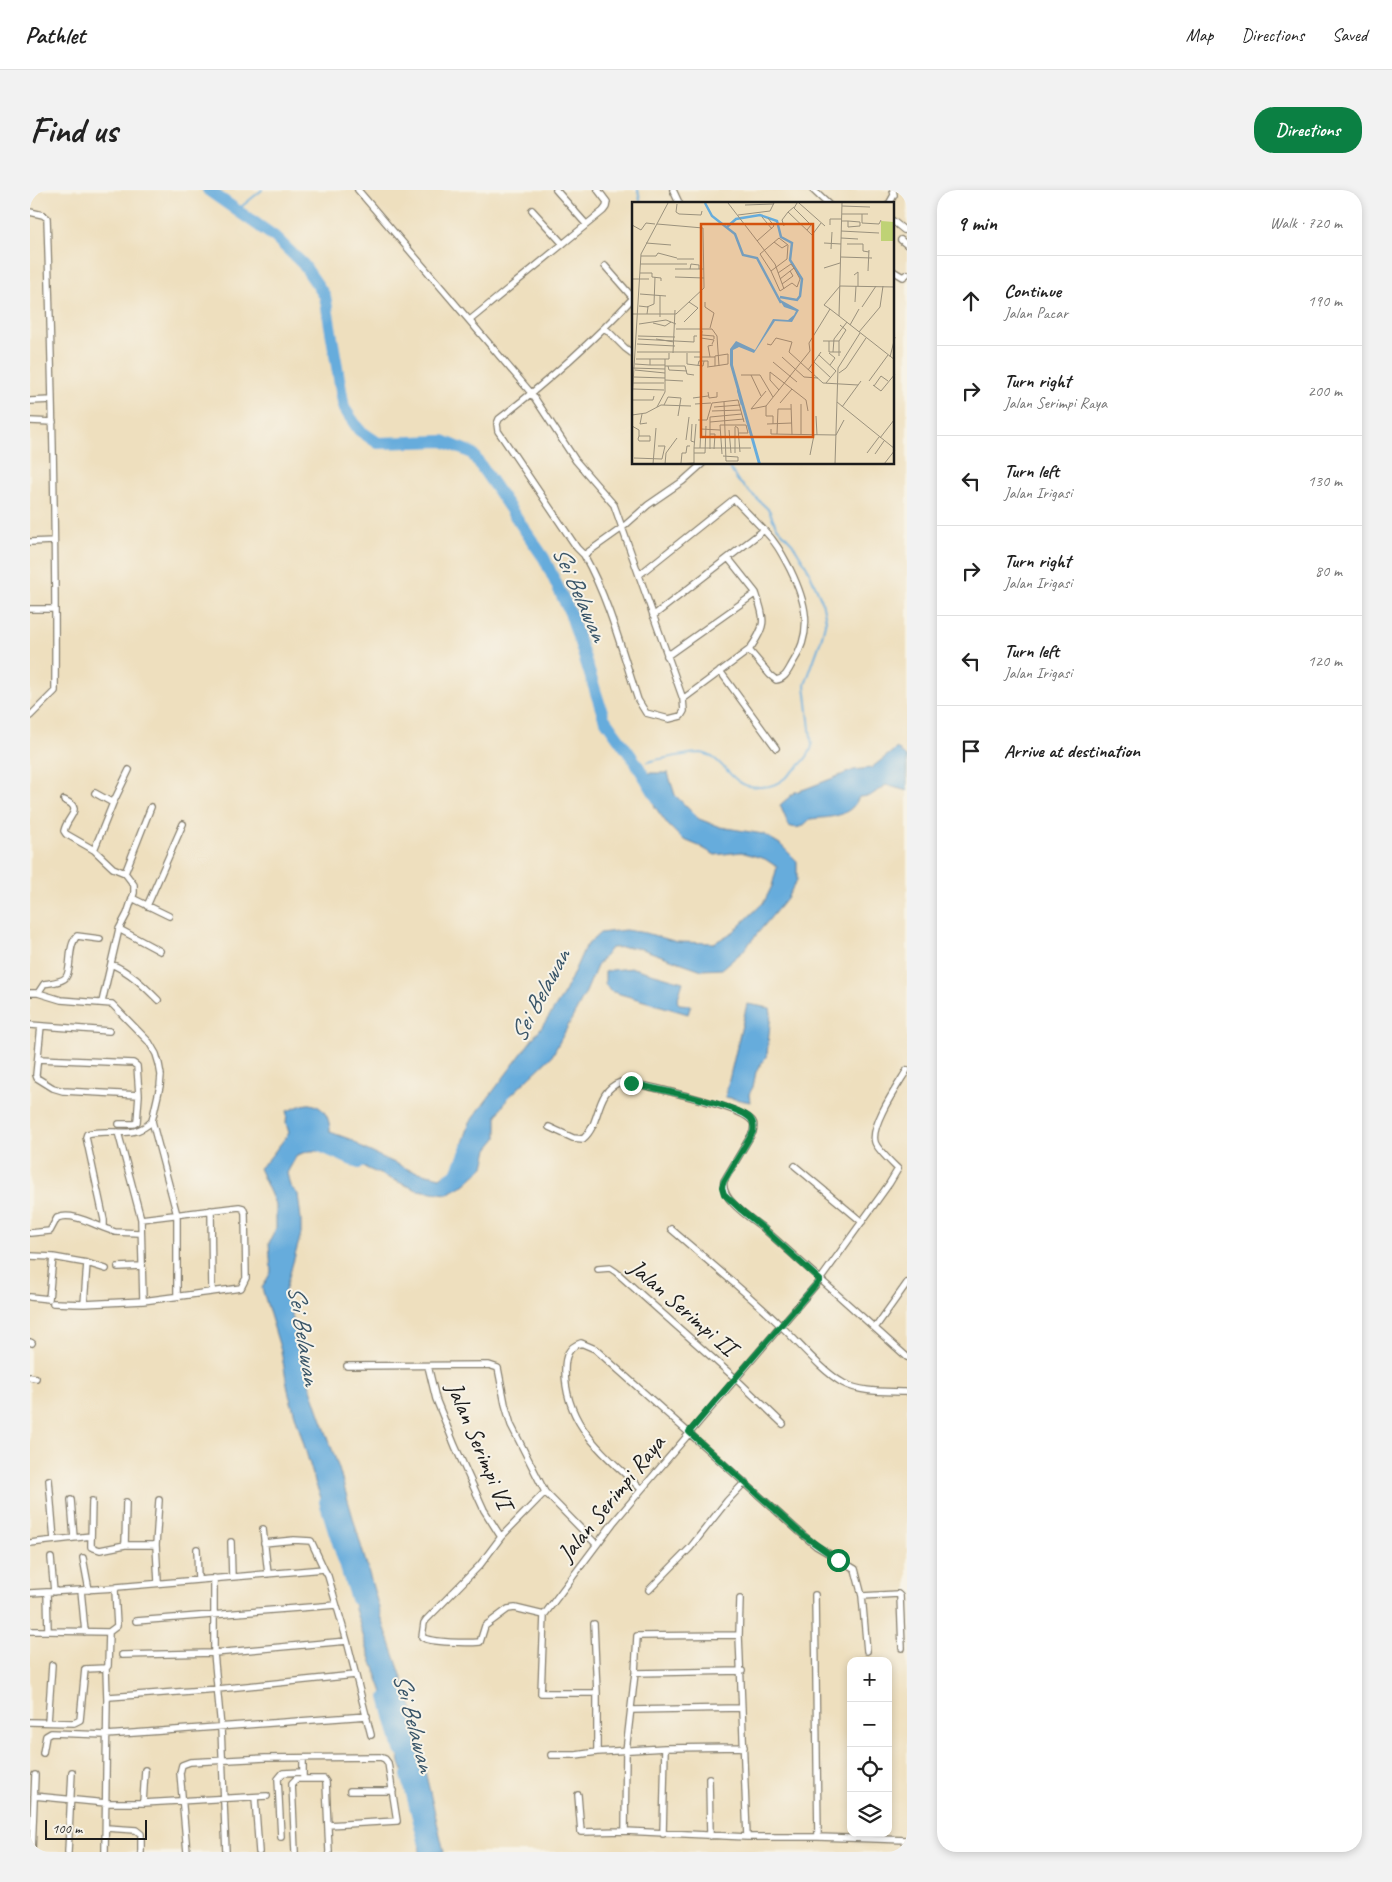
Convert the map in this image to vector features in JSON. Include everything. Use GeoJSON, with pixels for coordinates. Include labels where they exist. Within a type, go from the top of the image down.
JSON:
{"type":"FeatureCollection","features":[{"type":"Feature","properties":{"kind":"street"},"geometry":{"type":"LineString","coordinates":[[358,190],[532,394],[576,461],[614,505],[683,698],[684,711],[677,718],[646,713],[638,700],[604,596],[595,575],[584,555],[577,548],[498,431],[497,424],[499,420],[532,394],[605,328],[632,299]]}},
{"type":"Feature","properties":{"kind":"street"},"geometry":{"type":"LineString","coordinates":[[556,190],[586,224]]}},
{"type":"Feature","properties":{"kind":"street"},"geometry":{"type":"LineString","coordinates":[[470,320],[606,207],[607,202],[598,190]]}},
{"type":"Feature","properties":{"kind":"street"},"geometry":{"type":"LineString","coordinates":[[673,190],[679,202]]}},
{"type":"Feature","properties":{"kind":"street"},"geometry":{"type":"LineString","coordinates":[[813,190],[826,202]]}},
{"type":"Feature","properties":{"kind":"street"},"geometry":{"type":"LineString","coordinates":[[890,202],[894,195],[892,190]]}},
{"type":"Feature","properties":{"kind":"street"},"geometry":{"type":"LineString","coordinates":[[532,210],[563,244]]}},
{"type":"Feature","properties":{"kind":"street"},"geometry":{"type":"LineString","coordinates":[[30,212],[44,215],[47,218],[53,422],[55,609],[55,691],[30,716]]}},
{"type":"Feature","properties":{"kind":"street"},"geometry":{"type":"LineString","coordinates":[[894,222],[904,230]]}},
{"type":"Feature","properties":{"kind":"street"},"geometry":{"type":"LineString","coordinates":[[901,240],[907,245]]}},
{"type":"Feature","properties":{"kind":"street"},"geometry":{"type":"LineString","coordinates":[[605,266],[632,297]]}},
{"type":"Feature","properties":{"kind":"street"},"geometry":{"type":"LineString","coordinates":[[894,272],[903,277],[907,274]]}},
{"type":"Feature","properties":{"kind":"street"},"geometry":{"type":"LineString","coordinates":[[605,328],[632,353]]}},
{"type":"Feature","properties":{"kind":"street"},"geometry":{"type":"LineString","coordinates":[[30,401],[52,400]]}},
{"type":"Feature","properties":{"kind":"street"},"geometry":{"type":"LineString","coordinates":[[30,421],[53,422]]}},
{"type":"Feature","properties":{"kind":"street"},"geometry":{"type":"LineString","coordinates":[[584,555],[622,528],[648,505],[701,465]]}},
{"type":"Feature","properties":{"kind":"street"},"geometry":{"type":"LineString","coordinates":[[639,575],[734,500],[776,542],[800,590],[806,619],[804,639],[796,659],[781,679],[776,680],[770,675],[749,650]]}},
{"type":"Feature","properties":{"kind":"street"},"geometry":{"type":"LineString","coordinates":[[653,616],[764,530]]}},
{"type":"Feature","properties":{"kind":"street"},"geometry":{"type":"LineString","coordinates":[[30,542],[54,541]]}},
{"type":"Feature","properties":{"kind":"street"},"geometry":{"type":"LineString","coordinates":[[683,698],[749,650],[763,627],[762,613],[756,593],[729,559]]}},
{"type":"Feature","properties":{"kind":"street"},"geometry":{"type":"LineString","coordinates":[[667,656],[756,593]]}},
{"type":"Feature","properties":{"kind":"street"},"geometry":{"type":"LineString","coordinates":[[30,609],[55,609]]}},
{"type":"Feature","properties":{"kind":"street"},"geometry":{"type":"LineString","coordinates":[[720,672],[776,748]]}},
{"type":"Feature","properties":{"kind":"street"},"geometry":{"type":"LineString","coordinates":[[94,850],[129,770]]}},
{"type":"Feature","properties":{"kind":"street"},"geometry":{"type":"LineString","coordinates":[[95,793],[113,803]]}},
{"type":"Feature","properties":{"kind":"street"},"geometry":{"type":"LineString","coordinates":[[64,800],[74,807],[74,811],[64,831],[66,834],[94,850],[109,864],[124,873],[135,889],[127,914],[119,929],[102,1002]]}},
{"type":"Feature","properties":{"kind":"street"},"geometry":{"type":"LineString","coordinates":[[124,873],[152,808]]}},
{"type":"Feature","properties":{"kind":"street"},"geometry":{"type":"LineString","coordinates":[[147,906],[183,824]]}},
{"type":"Feature","properties":{"kind":"street"},"geometry":{"type":"LineString","coordinates":[[132,898],[169,916]]}},
{"type":"Feature","properties":{"kind":"street"},"geometry":{"type":"LineString","coordinates":[[119,929],[160,951]]}},
{"type":"Feature","properties":{"kind":"street"},"geometry":{"type":"LineString","coordinates":[[38,993],[44,984],[65,979],[74,939],[77,936],[100,940]]}},
{"type":"Feature","properties":{"kind":"street"},"geometry":{"type":"LineString","coordinates":[[110,964],[123,969],[158,1000]]}},
{"type":"Feature","properties":{"kind":"street"},"geometry":{"type":"LineString","coordinates":[[30,993],[38,993],[61,1000],[112,1004],[149,1042],[156,1054],[161,1075],[152,1120],[177,1215],[177,1296]]}},
{"type":"Feature","properties":{"kind":"street"},"geometry":{"type":"LineString","coordinates":[[30,1025],[109,1031]]}},
{"type":"Feature","properties":{"kind":"street"},"geometry":{"type":"LineString","coordinates":[[41,1026],[37,1078],[53,1088],[63,1091],[139,1095]]}},
{"type":"Feature","properties":{"kind":"street"},"geometry":{"type":"LineString","coordinates":[[38,1059],[133,1063],[138,1066],[138,1122],[134,1124],[119,1124]]}},
{"type":"Feature","properties":{"kind":"street","name":"Jalan Serimpi Raya"},"geometry":{"type":"LineString","coordinates":[[544,1615],[596,1544],[689,1432],[820,1280],[898,1169],[877,1146],[874,1141],[874,1134],[877,1122],[907,1070]]}},
{"type":"Feature","properties":{"kind":"street"},"geometry":{"type":"LineString","coordinates":[[549,1127],[573,1138],[583,1139],[589,1134],[604,1094],[611,1085],[621,1082],[725,1107],[745,1114],[752,1120],[753,1132],[724,1181],[722,1187],[724,1194],[907,1357]]}},
{"type":"Feature","properties":{"kind":"street"},"geometry":{"type":"LineString","coordinates":[[104,1228],[104,1220],[86,1137],[87,1134],[95,1132],[138,1131],[146,1127],[152,1120]]}},
{"type":"Feature","properties":{"kind":"street"},"geometry":{"type":"LineString","coordinates":[[118,1132],[141,1219],[143,1300]]}},
{"type":"Feature","properties":{"kind":"street"},"geometry":{"type":"LineString","coordinates":[[795,1166],[862,1222]]}},
{"type":"Feature","properties":{"kind":"street"},"geometry":{"type":"LineString","coordinates":[[53,1303],[84,1304],[143,1300],[241,1288],[246,1278],[244,1210],[239,1207],[141,1219]]}},
{"type":"Feature","properties":{"kind":"street"},"geometry":{"type":"LineString","coordinates":[[211,1210],[212,1292]]}},
{"type":"Feature","properties":{"kind":"street"},"geometry":{"type":"LineString","coordinates":[[30,1233],[50,1232],[57,1218],[64,1216],[81,1219],[115,1232],[140,1233]]}},
{"type":"Feature","properties":{"kind":"street"},"geometry":{"type":"LineString","coordinates":[[671,1229],[781,1325],[809,1354],[843,1382],[872,1391],[907,1392]]}},
{"type":"Feature","properties":{"kind":"street"},"geometry":{"type":"LineString","coordinates":[[30,1256],[53,1257],[87,1263],[106,1269]]}},
{"type":"Feature","properties":{"kind":"street"},"geometry":{"type":"LineString","coordinates":[[30,1297],[49,1299],[53,1257]]}},
{"type":"Feature","properties":{"kind":"street"},"geometry":{"type":"LineString","coordinates":[[84,1304],[87,1263]]}},
{"type":"Feature","properties":{"kind":"street"},"geometry":{"type":"LineString","coordinates":[[118,1267],[142,1266]]}},
{"type":"Feature","properties":{"kind":"street","name":"Jalan Serimpi II"},"geometry":{"type":"LineString","coordinates":[[598,1269],[610,1268],[616,1272],[735,1378],[783,1424]]}},
{"type":"Feature","properties":{"kind":"street"},"geometry":{"type":"LineString","coordinates":[[875,1328],[907,1283]]}},
{"type":"Feature","properties":{"kind":"street"},"geometry":{"type":"LineString","coordinates":[[641,1490],[585,1434],[572,1410],[568,1400],[565,1361],[566,1355],[574,1345],[581,1343],[595,1349],[816,1546],[856,1569],[862,1596],[867,1651]]}},
{"type":"Feature","properties":{"kind":"street"},"geometry":{"type":"LineString","coordinates":[[347,1366],[490,1365],[498,1368],[511,1425],[545,1492],[596,1544]]}},
{"type":"Feature","properties":{"kind":"street","name":"Jalan Serimpi VI"},"geometry":{"type":"LineString","coordinates":[[428,1366],[436,1399],[468,1476],[484,1510],[501,1537]]}},
{"type":"Feature","properties":{"kind":"street"},"geometry":{"type":"LineString","coordinates":[[49,1480],[54,1540]]}},
{"type":"Feature","properties":{"kind":"street"},"geometry":{"type":"LineString","coordinates":[[649,1590],[690,1548],[727,1501],[745,1482]]}},
{"type":"Feature","properties":{"kind":"street"},"geometry":{"type":"LineString","coordinates":[[545,1492],[501,1537],[480,1565],[426,1620],[422,1638],[437,1641],[480,1642],[485,1626],[508,1609],[515,1608],[544,1615],[541,1693],[597,1693]]}},
{"type":"Feature","properties":{"kind":"street"},"geometry":{"type":"LineString","coordinates":[[71,1500],[74,1538]]}},
{"type":"Feature","properties":{"kind":"street"},"geometry":{"type":"LineString","coordinates":[[158,1582],[156,1544],[159,1500]]}},
{"type":"Feature","properties":{"kind":"street"},"geometry":{"type":"LineString","coordinates":[[92,1501],[91,1547],[95,1549],[156,1544]]}},
{"type":"Feature","properties":{"kind":"street"},"geometry":{"type":"LineString","coordinates":[[126,1502],[126,1545]]}},
{"type":"Feature","properties":{"kind":"street"},"geometry":{"type":"LineString","coordinates":[[262,1529],[268,1574]]}},
{"type":"Feature","properties":{"kind":"street"},"geometry":{"type":"LineString","coordinates":[[30,1542],[91,1536]]}},
{"type":"Feature","properties":{"kind":"street"},"geometry":{"type":"LineString","coordinates":[[264,1543],[294,1540],[311,1541],[328,1576],[372,1735]]}},
{"type":"Feature","properties":{"kind":"street"},"geometry":{"type":"LineString","coordinates":[[231,1542],[232,1577]]}},
{"type":"Feature","properties":{"kind":"street"},"geometry":{"type":"LineString","coordinates":[[197,1549],[198,1580]]}},
{"type":"Feature","properties":{"kind":"street"},"geometry":{"type":"LineString","coordinates":[[51,1558],[54,1592]]}},
{"type":"Feature","properties":{"kind":"street"},"geometry":{"type":"LineString","coordinates":[[84,1558],[89,1590]]}},
{"type":"Feature","properties":{"kind":"street"},"geometry":{"type":"LineString","coordinates":[[30,1593],[115,1588],[158,1582],[324,1569]]}},
{"type":"Feature","properties":{"kind":"street"},"geometry":{"type":"LineString","coordinates":[[214,1578],[214,1653],[221,1728],[226,1852]]}},
{"type":"Feature","properties":{"kind":"street"},"geometry":{"type":"LineString","coordinates":[[30,1630],[110,1632],[117,1626],[115,1588]]}},
{"type":"Feature","properties":{"kind":"street"},"geometry":{"type":"LineString","coordinates":[[81,1590],[85,1632]]}},
{"type":"Feature","properties":{"kind":"street"},"geometry":{"type":"LineString","coordinates":[[47,1592],[48,1631]]}},
{"type":"Feature","properties":{"kind":"street"},"geometry":{"type":"LineString","coordinates":[[862,1596],[898,1594],[900,1596],[902,1648]]}},
{"type":"Feature","properties":{"kind":"street"},"geometry":{"type":"LineString","coordinates":[[815,1595],[818,1837]]}},
{"type":"Feature","properties":{"kind":"street"},"geometry":{"type":"LineString","coordinates":[[740,1599],[739,1635],[742,1671],[746,1837]]}},
{"type":"Feature","properties":{"kind":"street"},"geometry":{"type":"LineString","coordinates":[[136,1621],[336,1605]]}},
{"type":"Feature","properties":{"kind":"street"},"geometry":{"type":"LineString","coordinates":[[594,1624],[597,1752]]}},
{"type":"Feature","properties":{"kind":"street"},"geometry":{"type":"LineString","coordinates":[[105,1852],[106,1668],[108,1666],[110,1632]]}},
{"type":"Feature","properties":{"kind":"street"},"geometry":{"type":"LineString","coordinates":[[624,1831],[626,1751],[635,1673],[637,1636],[739,1635]]}},
{"type":"Feature","properties":{"kind":"street"},"geometry":{"type":"LineString","coordinates":[[122,1655],[214,1653],[347,1641]]}},
{"type":"Feature","properties":{"kind":"street"},"geometry":{"type":"LineString","coordinates":[[48,1722],[52,1665]]}},
{"type":"Feature","properties":{"kind":"street"},"geometry":{"type":"LineString","coordinates":[[30,1722],[74,1723],[80,1720],[85,1669],[106,1668]]}},
{"type":"Feature","properties":{"kind":"street"},"geometry":{"type":"LineString","coordinates":[[635,1673],[742,1671]]}},
{"type":"Feature","properties":{"kind":"street"},"geometry":{"type":"LineString","coordinates":[[107,1699],[355,1675]]}},
{"type":"Feature","properties":{"kind":"street"},"geometry":{"type":"LineString","coordinates":[[631,1710],[742,1708]]}},
{"type":"Feature","properties":{"kind":"street"},"geometry":{"type":"LineString","coordinates":[[43,1753],[46,1736],[51,1733],[106,1735],[366,1716]]}},
{"type":"Feature","properties":{"kind":"street"},"geometry":{"type":"LineString","coordinates":[[551,1755],[576,1755],[665,1748],[744,1747]]}},
{"type":"Feature","properties":{"kind":"street"},"geometry":{"type":"LineString","coordinates":[[663,1834],[665,1748]]}},
{"type":"Feature","properties":{"kind":"street"},"geometry":{"type":"LineString","coordinates":[[187,1852],[180,1772],[182,1765],[190,1762],[303,1758],[380,1757],[385,1759],[388,1764],[397,1821],[328,1825]]}},
{"type":"Feature","properties":{"kind":"street"},"geometry":{"type":"LineString","coordinates":[[303,1758],[303,1775]]}},
{"type":"Feature","properties":{"kind":"street"},"geometry":{"type":"LineString","coordinates":[[143,1802],[145,1770]]}},
{"type":"Feature","properties":{"kind":"street"},"geometry":{"type":"LineString","coordinates":[[68,1852],[72,1772]]}},
{"type":"Feature","properties":{"kind":"street"},"geometry":{"type":"LineString","coordinates":[[281,1837],[278,1779],[283,1773],[324,1779],[326,1782],[329,1852]]}},
{"type":"Feature","properties":{"kind":"street"},"geometry":{"type":"LineString","coordinates":[[32,1852],[35,1775]]}},
{"type":"Feature","properties":{"kind":"street"},"geometry":{"type":"LineString","coordinates":[[295,1852],[292,1783],[303,1775]]}},
{"type":"Feature","properties":{"kind":"street"},"geometry":{"type":"LineString","coordinates":[[709,1778],[710,1836]]}},
{"type":"Feature","properties":{"kind":"street"},"geometry":{"type":"LineString","coordinates":[[350,1791],[393,1790]]}},
{"type":"Feature","properties":{"kind":"street"},"geometry":{"type":"LineString","coordinates":[[578,1795],[581,1832],[624,1831],[710,1836],[907,1840]]}},
{"type":"Feature","properties":{"kind":"street"},"geometry":{"type":"LineString","coordinates":[[34,1796],[106,1803],[267,1796]]}},
{"type":"Feature","properties":{"kind":"street"},"geometry":{"type":"LineString","coordinates":[[254,1797],[259,1852]]}},
{"type":"Feature","properties":{"kind":"street"},"geometry":{"type":"LineString","coordinates":[[106,1828],[136,1830],[141,1834],[142,1852]]}},
{"type":"Feature","properties":{"kind":"water"},"geometry":{"type":"Polygon","coordinates":[[[897,748],[907,758],[907,791],[886,785],[870,796],[859,797],[855,804],[845,813],[832,817],[810,819],[798,827],[789,826],[780,805],[795,792],[854,770],[871,768],[897,748]]]}},
{"type":"Feature","properties":{"kind":"water"},"geometry":{"type":"Polygon","coordinates":[[[645,773],[668,773],[675,795],[699,819],[720,827],[763,834],[780,844],[797,861],[797,880],[787,898],[742,952],[722,969],[702,970],[642,949],[631,947],[611,948],[597,966],[586,992],[552,1056],[508,1098],[497,1115],[497,1138],[488,1149],[484,1167],[464,1185],[447,1194],[417,1190],[361,1166],[339,1154],[327,1151],[310,1151],[297,1155],[287,1173],[290,1186],[298,1194],[301,1234],[285,1291],[303,1353],[310,1386],[339,1469],[383,1622],[417,1722],[425,1771],[444,1852],[420,1852],[417,1817],[412,1794],[400,1763],[395,1726],[355,1609],[350,1579],[342,1551],[316,1485],[289,1395],[281,1351],[262,1288],[271,1272],[269,1243],[276,1228],[276,1206],[259,1168],[268,1160],[289,1133],[286,1123],[287,1111],[302,1105],[311,1104],[320,1108],[326,1114],[330,1132],[352,1140],[364,1149],[410,1170],[440,1177],[457,1172],[467,1156],[463,1143],[470,1122],[546,1021],[565,992],[585,947],[600,933],[625,930],[646,933],[677,942],[714,943],[733,932],[764,902],[772,886],[777,867],[765,859],[741,852],[715,855],[682,839],[668,825],[655,807],[645,773]]]}},
{"type":"Feature","properties":{"kind":"water"},"geometry":{"type":"Polygon","coordinates":[[[633,968],[683,982],[677,1001],[679,1004],[691,1005],[688,1014],[610,991],[605,984],[605,972],[633,968]]]}},
{"type":"Feature","properties":{"kind":"water"},"geometry":{"type":"Polygon","coordinates":[[[747,1004],[770,1008],[771,1013],[767,1055],[756,1072],[753,1087],[749,1094],[750,1102],[725,1097],[747,1004]]]}},
{"type":"Feature","properties":{"kind":"waterway","name":"Sei Belawan"},"geometry":{"type":"LineString","coordinates":[[208,190],[275,237],[303,264],[325,296],[344,408],[359,430],[378,443],[443,441],[472,453],[544,558],[571,615],[604,718],[636,763],[658,799]]}},
{"type":"Feature","properties":{"kind":"waterway"},"geometry":{"type":"LineString","coordinates":[[236,211],[262,190]]}},
{"type":"Feature","properties":{"kind":"waterway"},"geometry":{"type":"LineString","coordinates":[[638,190],[641,202]]}},
{"type":"Feature","properties":{"kind":"waterway"},"geometry":{"type":"LineString","coordinates":[[648,762],[674,756],[701,753],[713,758],[743,784],[767,787],[789,775],[800,765],[811,750],[805,685],[826,620],[822,601],[807,567],[792,543],[776,526],[769,510],[738,481],[728,465]]}},
{"type":"Feature","properties":{"kind":"waterway","name":"Sei Belawan"},"geometry":{"type":"LineString","coordinates":[[448,1179],[457,1173],[472,1137]]}},
{"type":"Feature","properties":{"kind":"waterway","name":"Sei Belawan"},"geometry":{"type":"LineString","coordinates":[[320,1146],[359,1163]]}},
{"type":"Feature","properties":{"kind":"waterway","name":"Sei Belawan"},"geometry":{"type":"LineString","coordinates":[[325,1502],[356,1599]]}},
{"type":"Feature","properties":{"kind":"waterway","name":"Sei Belawan"},"geometry":{"type":"LineString","coordinates":[[386,1697],[400,1750]]}},
{"type":"Feature","properties":{"kind":"waterway","name":"Sei Belawan"},"geometry":{"type":"LineString","coordinates":[[407,1775],[427,1852]]}},
{"type":"Feature","properties":{"kind":"route"},"geometry":{"type":"LineString","coordinates":[[631,1083],[725,1107],[745,1114],[752,1120],[753,1132],[724,1181],[722,1187],[724,1194],[820,1280],[689,1432],[803,1535],[838,1560]]}}]}
